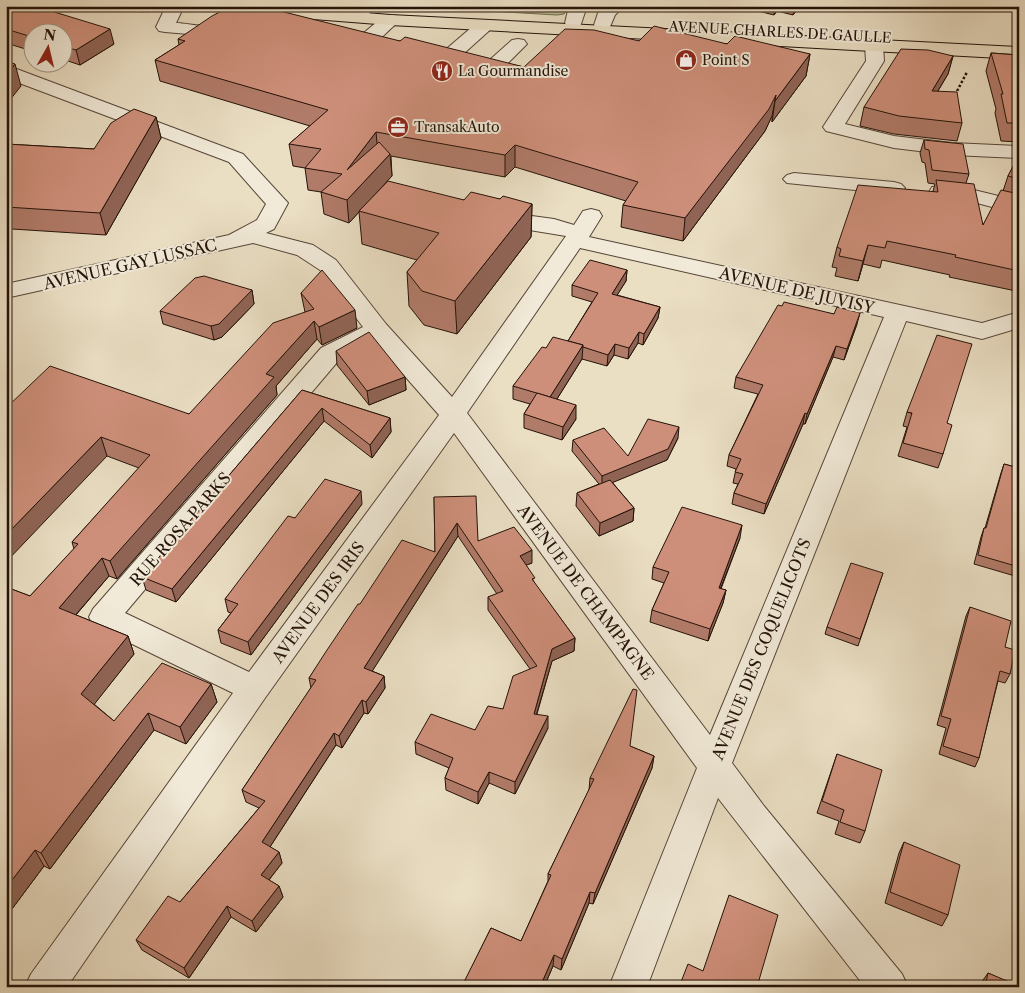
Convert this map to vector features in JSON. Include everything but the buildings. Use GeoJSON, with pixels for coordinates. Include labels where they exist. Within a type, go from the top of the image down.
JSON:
{"type":"FeatureCollection","features":[{"type":"Feature","properties":{"kind":"main road","name":"AVENUE CHARLES DE GAULLE"},"geometry":{"type":"LineString","coordinates":[[254,6],[262,10],[390,20],[1019,53]]}},
{"type":"Feature","properties":{"kind":"main road"},"geometry":{"type":"LineString","coordinates":[[302,6],[573,19]]}},
{"type":"Feature","properties":{"kind":"main road","name":"AVENUE CHARLES DE GAULLE"},"geometry":{"type":"LineString","coordinates":[[573,19],[604,24],[1019,45]]}},
{"type":"Feature","properties":{"kind":"main road"},"geometry":{"type":"LineString","coordinates":[[492,25],[573,19]]}},
{"type":"Feature","properties":{"kind":"main road"},"geometry":{"type":"LineString","coordinates":[[760,39],[784,36],[821,38],[823,34]]}},
{"type":"Feature","properties":{"kind":"main road","name":"AVENUE CHARLES DE GAULLE"},"geometry":{"type":"LineString","coordinates":[[897,47],[919,44],[1019,49]]}},
{"type":"Feature","properties":{"kind":"street"},"geometry":{"type":"LineString","coordinates":[[174,9],[165,27],[212,31],[254,6]]}},
{"type":"Feature","properties":{"kind":"street"},"geometry":{"type":"LineString","coordinates":[[604,24],[607,13],[615,6]]}},
{"type":"Feature","properties":{"kind":"street"},"geometry":{"type":"LineString","coordinates":[[354,37],[390,20]]}},
{"type":"Feature","properties":{"kind":"street"},"geometry":{"type":"LineString","coordinates":[[492,25],[436,58],[488,72],[518,44]]}},
{"type":"Feature","properties":{"kind":"street"},"geometry":{"type":"LineString","coordinates":[[874,46],[876,61],[833,127],[894,142],[952,149],[1019,152]]}},
{"type":"Feature","properties":{"kind":"street"},"geometry":{"type":"LineString","coordinates":[[6,71],[236,158],[277,203],[266,224],[243,238]]}},
{"type":"Feature","properties":{"kind":"street"},"geometry":{"type":"LineString","coordinates":[[794,179],[970,195],[1019,208]]}},
{"type":"Feature","properties":{"kind":"street","name":"AVENUE DE JUVISY"},"geometry":{"type":"LineString","coordinates":[[471,212],[500,219],[582,230],[897,313],[982,331],[1019,320]]}},
{"type":"Feature","properties":{"kind":"street","name":"AVENUE DES IRIS"},"geometry":{"type":"LineString","coordinates":[[44,987],[582,230]]}},
{"type":"Feature","properties":{"kind":"street","name":"AVENUE GAY LUSSAC"},"geometry":{"type":"LineString","coordinates":[[6,291],[243,238]]}},
{"type":"Feature","properties":{"kind":"street","name":"AVENUE DE CHAMPAGNE"},"geometry":{"type":"LineString","coordinates":[[243,238],[305,250],[328,266],[377,329],[453,414],[752,817],[889,987]]}},
{"type":"Feature","properties":{"kind":"street","name":"AVENUE DES COQUELICOTS"},"geometry":{"type":"LineString","coordinates":[[628,987],[714,766],[897,313]]}},
{"type":"Feature","properties":{"kind":"street","name":"RUE ROSA PARKS"},"geometry":{"type":"LineString","coordinates":[[254,689],[104,617],[330,354],[377,329]]}},
{"type":"Feature","properties":{"kind":"path"},"geometry":{"type":"LineString","coordinates":[[25,9],[174,9]]}},
{"type":"Feature","properties":{"kind":"path"},"geometry":{"type":"LineString","coordinates":[[953,99],[970,65],[965,50]]}},
{"type":"Feature","properties":{"kind":"green space"},"geometry":{"type":"Polygon","coordinates":[[[402,6],[565,6],[567,11],[564,14],[557,15],[402,6]]]}},
{"type":"Feature","properties":{"kind":"place","name":"Point S"},"geometry":{"type":"Point","coordinates":[686,60]}},
{"type":"Feature","properties":{"kind":"place","name":"La Gourmandise"},"geometry":{"type":"Point","coordinates":[442,71]}},
{"type":"Feature","properties":{"kind":"place","name":"TransakAuto"},"geometry":{"type":"Point","coordinates":[398,127]}}]}
